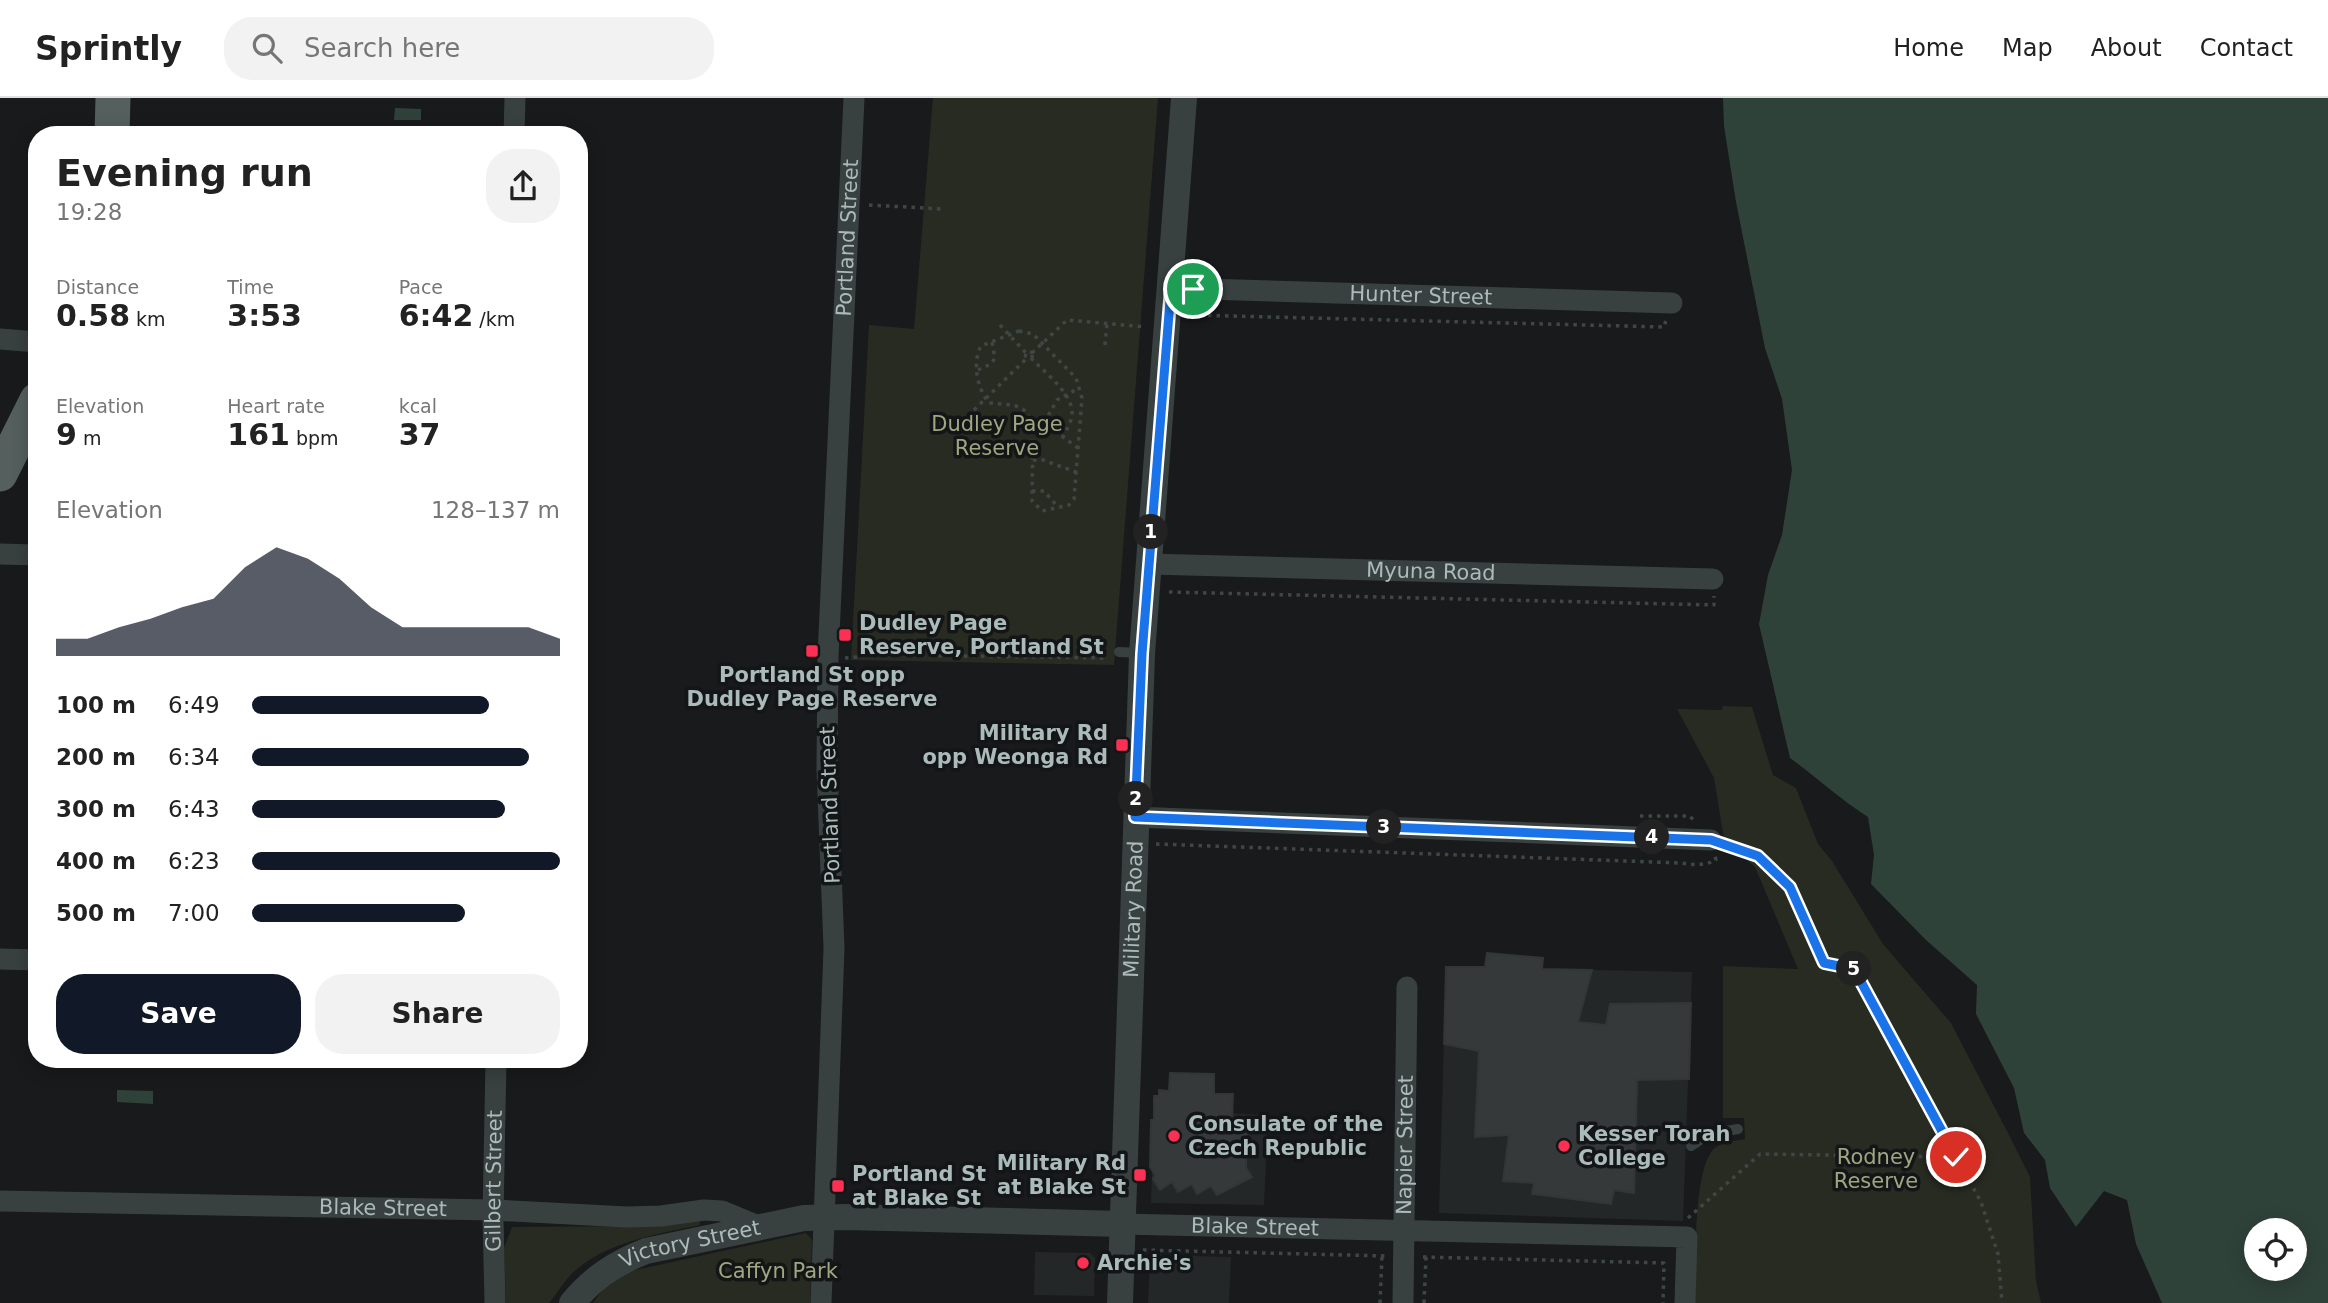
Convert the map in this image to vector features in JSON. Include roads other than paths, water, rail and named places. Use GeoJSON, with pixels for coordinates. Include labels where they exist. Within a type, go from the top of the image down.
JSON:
{"type":"FeatureCollection","features":[{"type":"Feature","properties":{"kind":"main road"},"geometry":{"type":"LineString","coordinates":[[111,126],[113,98]]}},
{"type":"Feature","properties":{"kind":"main road"},"geometry":{"type":"LineString","coordinates":[[0,474],[28,418]]}},
{"type":"Feature","properties":{"kind":"street"},"geometry":{"type":"LineString","coordinates":[[514,98],[514,126]]}},
{"type":"Feature","properties":{"kind":"street","name":"Portland Street"},"geometry":{"type":"LineString","coordinates":[[821,1303],[834,948],[827,696],[854,98]]}},
{"type":"Feature","properties":{"kind":"street","name":"Military Road"},"geometry":{"type":"LineString","coordinates":[[1120,1303],[1135,817],[1127,654],[1149,564],[1184,98]]}},
{"type":"Feature","properties":{"kind":"street","name":"Hunter Street"},"geometry":{"type":"LineString","coordinates":[[1171,288],[1672,303]]}},
{"type":"Feature","properties":{"kind":"street"},"geometry":{"type":"LineString","coordinates":[[0,339],[28,341]]}},
{"type":"Feature","properties":{"kind":"street"},"geometry":{"type":"LineString","coordinates":[[0,554],[28,555]]}},
{"type":"Feature","properties":{"kind":"street","name":"Myuna Road"},"geometry":{"type":"LineString","coordinates":[[1149,564],[1713,579]]}},
{"type":"Feature","properties":{"kind":"street"},"geometry":{"type":"LineString","coordinates":[[1135,817],[1711,840]]}},
{"type":"Feature","properties":{"kind":"street"},"geometry":{"type":"LineString","coordinates":[[0,959],[28,960]]}},
{"type":"Feature","properties":{"kind":"street","name":"Napier Street"},"geometry":{"type":"LineString","coordinates":[[1403,1303],[1407,987]]}},
{"type":"Feature","properties":{"kind":"street","name":"Gilbert Street"},"geometry":{"type":"LineString","coordinates":[[495,1303],[493,1210],[496,1068]]}},
{"type":"Feature","properties":{"kind":"street","name":"Blake Street"},"geometry":{"type":"LineString","coordinates":[[0,1200],[493,1210],[627,1217],[661,1216],[687,1211],[722,1211],[761,1227]]}},
{"type":"Feature","properties":{"kind":"street","name":"Blake Street"},"geometry":{"type":"LineString","coordinates":[[824,1217],[1405,1231],[1688,1228],[1685,1303]]}},
{"type":"Feature","properties":{"kind":"street","name":"Victory Street"},"geometry":{"type":"LineString","coordinates":[[572,1303],[602,1272],[625,1259],[678,1243],[804,1218],[824,1217]]}},
{"type":"Feature","properties":{"kind":"lane"},"geometry":{"type":"LineString","coordinates":[[1691,1146],[1709,1135],[1738,1129]]}},
{"type":"Feature","properties":{"kind":"place","name":"Dudley Page Reserve, Portland St"},"geometry":{"type":"Point","coordinates":[845,635]}},
{"type":"Feature","properties":{"kind":"place","name":"Portland St opp Dudley Page Reserve"},"geometry":{"type":"Point","coordinates":[812,651]}},
{"type":"Feature","properties":{"kind":"place","name":"Military Rd opp Weonga Rd"},"geometry":{"type":"Point","coordinates":[1122,745]}},
{"type":"Feature","properties":{"kind":"place","name":"Consulate of the Czech Republic"},"geometry":{"type":"Point","coordinates":[1174,1136]}},
{"type":"Feature","properties":{"kind":"place","name":"Kesser Torah College"},"geometry":{"type":"Point","coordinates":[1564,1146]}},
{"type":"Feature","properties":{"kind":"place","name":"Military Rd at Blake St"},"geometry":{"type":"Point","coordinates":[1140,1175]}},
{"type":"Feature","properties":{"kind":"place","name":"Portland St at Blake St"},"geometry":{"type":"Point","coordinates":[838,1186]}},
{"type":"Feature","properties":{"kind":"place","name":"Archie's"},"geometry":{"type":"Point","coordinates":[1083,1263]}},
{"type":"Feature","properties":{"kind":"park label","name":"Dudley Page Reserve"},"geometry":{"type":"Point","coordinates":[997,436]}},
{"type":"Feature","properties":{"kind":"park label","name":"Rodney Reserve"},"geometry":{"type":"Point","coordinates":[1876,1169]}},
{"type":"Feature","properties":{"kind":"park label","name":"Caffyn Park"},"geometry":{"type":"Point","coordinates":[778,1271]}}]}
